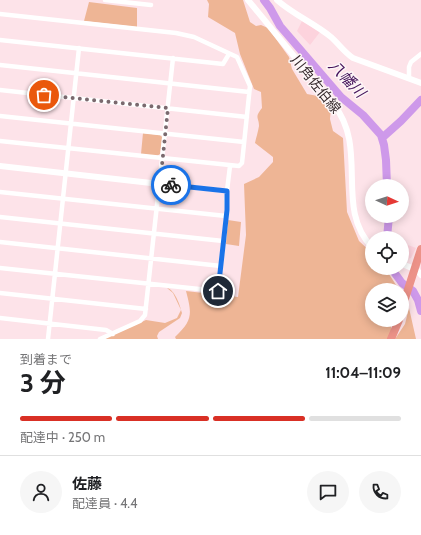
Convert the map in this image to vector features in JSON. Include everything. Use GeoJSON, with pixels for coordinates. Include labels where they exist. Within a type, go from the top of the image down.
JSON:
{"type":"FeatureCollection","features":[{"type":"Feature","properties":{"kind":"highway"},"geometry":{"type":"LineString","coordinates":[[409,284],[421,249]]}},
{"type":"Feature","properties":{"kind":"highway"},"geometry":{"type":"LineString","coordinates":[[391,339],[395,327]]}},
{"type":"Feature","properties":{"kind":"main road","name":"川角佐伯線"},"geometry":{"type":"LineString","coordinates":[[248,0],[334,105],[344,121],[350,140],[355,216],[365,238]]}},
{"type":"Feature","properties":{"kind":"main road"},"geometry":{"type":"LineString","coordinates":[[277,0],[289,10],[331,38],[353,58],[421,83]]}},
{"type":"Feature","properties":{"kind":"main road"},"geometry":{"type":"LineString","coordinates":[[0,166],[160,184]]}},
{"type":"Feature","properties":{"kind":"main road"},"geometry":{"type":"LineString","coordinates":[[409,266],[414,268],[421,275]]}},
{"type":"Feature","properties":{"kind":"street"},"geometry":{"type":"LineString","coordinates":[[105,0],[151,5]]}},
{"type":"Feature","properties":{"kind":"street"},"geometry":{"type":"LineString","coordinates":[[0,14],[182,34],[200,40],[238,59],[249,84],[247,117],[241,165],[237,167],[0,141]]}},
{"type":"Feature","properties":{"kind":"street"},"geometry":{"type":"LineString","coordinates":[[0,40],[223,64],[229,54]]}},
{"type":"Feature","properties":{"kind":"street"},"geometry":{"type":"LineString","coordinates":[[48,339],[79,48]]}},
{"type":"Feature","properties":{"kind":"street"},"geometry":{"type":"LineString","coordinates":[[408,78],[408,67],[411,62],[421,54]]}},
{"type":"Feature","properties":{"kind":"street"},"geometry":{"type":"LineString","coordinates":[[100,339],[143,320],[146,309],[173,58]]}},
{"type":"Feature","properties":{"kind":"street"},"geometry":{"type":"LineString","coordinates":[[0,65],[249,92]]}},
{"type":"Feature","properties":{"kind":"street"},"geometry":{"type":"LineString","coordinates":[[0,90],[247,117]]}},
{"type":"Feature","properties":{"kind":"street"},"geometry":{"type":"LineString","coordinates":[[0,116],[244,142]]}},
{"type":"Feature","properties":{"kind":"street"},"geometry":{"type":"LineString","coordinates":[[0,268],[218,291],[230,166]]}},
{"type":"Feature","properties":{"kind":"street"},"geometry":{"type":"LineString","coordinates":[[160,184],[227,191]]}},
{"type":"Feature","properties":{"kind":"street"},"geometry":{"type":"LineString","coordinates":[[0,192],[226,216]]}},
{"type":"Feature","properties":{"kind":"street"},"geometry":{"type":"LineString","coordinates":[[0,217],[223,241]]}},
{"type":"Feature","properties":{"kind":"street"},"geometry":{"type":"LineString","coordinates":[[0,242],[221,266]]}},
{"type":"Feature","properties":{"kind":"street"},"geometry":{"type":"LineString","coordinates":[[0,293],[146,309]]}},
{"type":"Feature","properties":{"kind":"street"},"geometry":{"type":"LineString","coordinates":[[0,318],[106,330],[112,334]]}},
{"type":"Feature","properties":{"kind":"shaded area"},"geometry":{"type":"Polygon","coordinates":[[[207,0],[243,0],[250,22],[256,26],[261,25],[268,28],[289,57],[292,69],[307,94],[323,97],[331,107],[330,119],[333,131],[343,138],[347,212],[359,241],[365,247],[365,275],[390,275],[395,283],[365,283],[365,327],[391,327],[391,333],[388,339],[176,339],[175,337],[185,326],[190,316],[186,291],[238,297],[246,235],[244,184],[259,177],[273,162],[273,157],[255,143],[259,126],[258,116],[262,108],[261,92],[254,89],[240,54],[235,33],[208,17],[209,4],[207,0]]]}},
{"type":"Feature","properties":{"kind":"shaded area"},"geometry":{"type":"Polygon","coordinates":[[[89,2],[137,8],[137,27],[84,21],[89,2]]]}},
{"type":"Feature","properties":{"kind":"shaded area"},"geometry":{"type":"Polygon","coordinates":[[[302,21],[320,32],[310,45],[297,31],[302,21]]]}},
{"type":"Feature","properties":{"kind":"shaded area"},"geometry":{"type":"Polygon","coordinates":[[[143,133],[160,135],[162,137],[160,154],[157,156],[141,154],[143,133]]]}},
{"type":"Feature","properties":{"kind":"shaded area"},"geometry":{"type":"Polygon","coordinates":[[[228,220],[241,222],[239,246],[226,244],[228,220]]]}},
{"type":"Feature","properties":{"kind":"shaded area"},"geometry":{"type":"Polygon","coordinates":[[[409,245],[416,248],[411,258],[409,258],[409,245]]]}},
{"type":"Feature","properties":{"kind":"shaded area"},"geometry":{"type":"Polygon","coordinates":[[[173,293],[178,302],[181,309],[173,293]]]}},
{"type":"Feature","properties":{"kind":"shaded area"},"geometry":{"type":"Polygon","coordinates":[[[409,308],[416,339],[395,339],[403,327],[409,327],[409,308]]]}},
{"type":"Feature","properties":{"kind":"shaded area"},"geometry":{"type":"Polygon","coordinates":[[[181,310],[182,313],[180,318],[159,332],[157,336],[158,339],[104,339],[146,320],[165,323],[177,318],[181,310]]]}},
{"type":"Feature","properties":{"kind":"waterway","name":"八幡川"},"geometry":{"type":"LineString","coordinates":[[264,0],[280,26],[341,97],[363,115],[381,135],[386,160],[387,179]]}},
{"type":"Feature","properties":{"kind":"waterway"},"geometry":{"type":"LineString","coordinates":[[382,138],[421,100]]}},
{"type":"Feature","properties":{"kind":"waterway","name":"八幡川"},"geometry":{"type":"LineString","coordinates":[[388,223],[388,231]]}},
{"type":"Feature","properties":{"kind":"waterway","name":"八幡川"},"geometry":{"type":"LineString","coordinates":[[396,275],[402,283],[413,291],[418,300],[421,311]]}},
{"type":"Feature","properties":{"kind":"way so far"},"geometry":{"type":"LineString","coordinates":[[44,95],[168,108],[160,184],[171,185]]}},
{"type":"Feature","properties":{"kind":"route"},"geometry":{"type":"LineString","coordinates":[[171,185],[227,191],[227,210],[218,291]]}}]}
